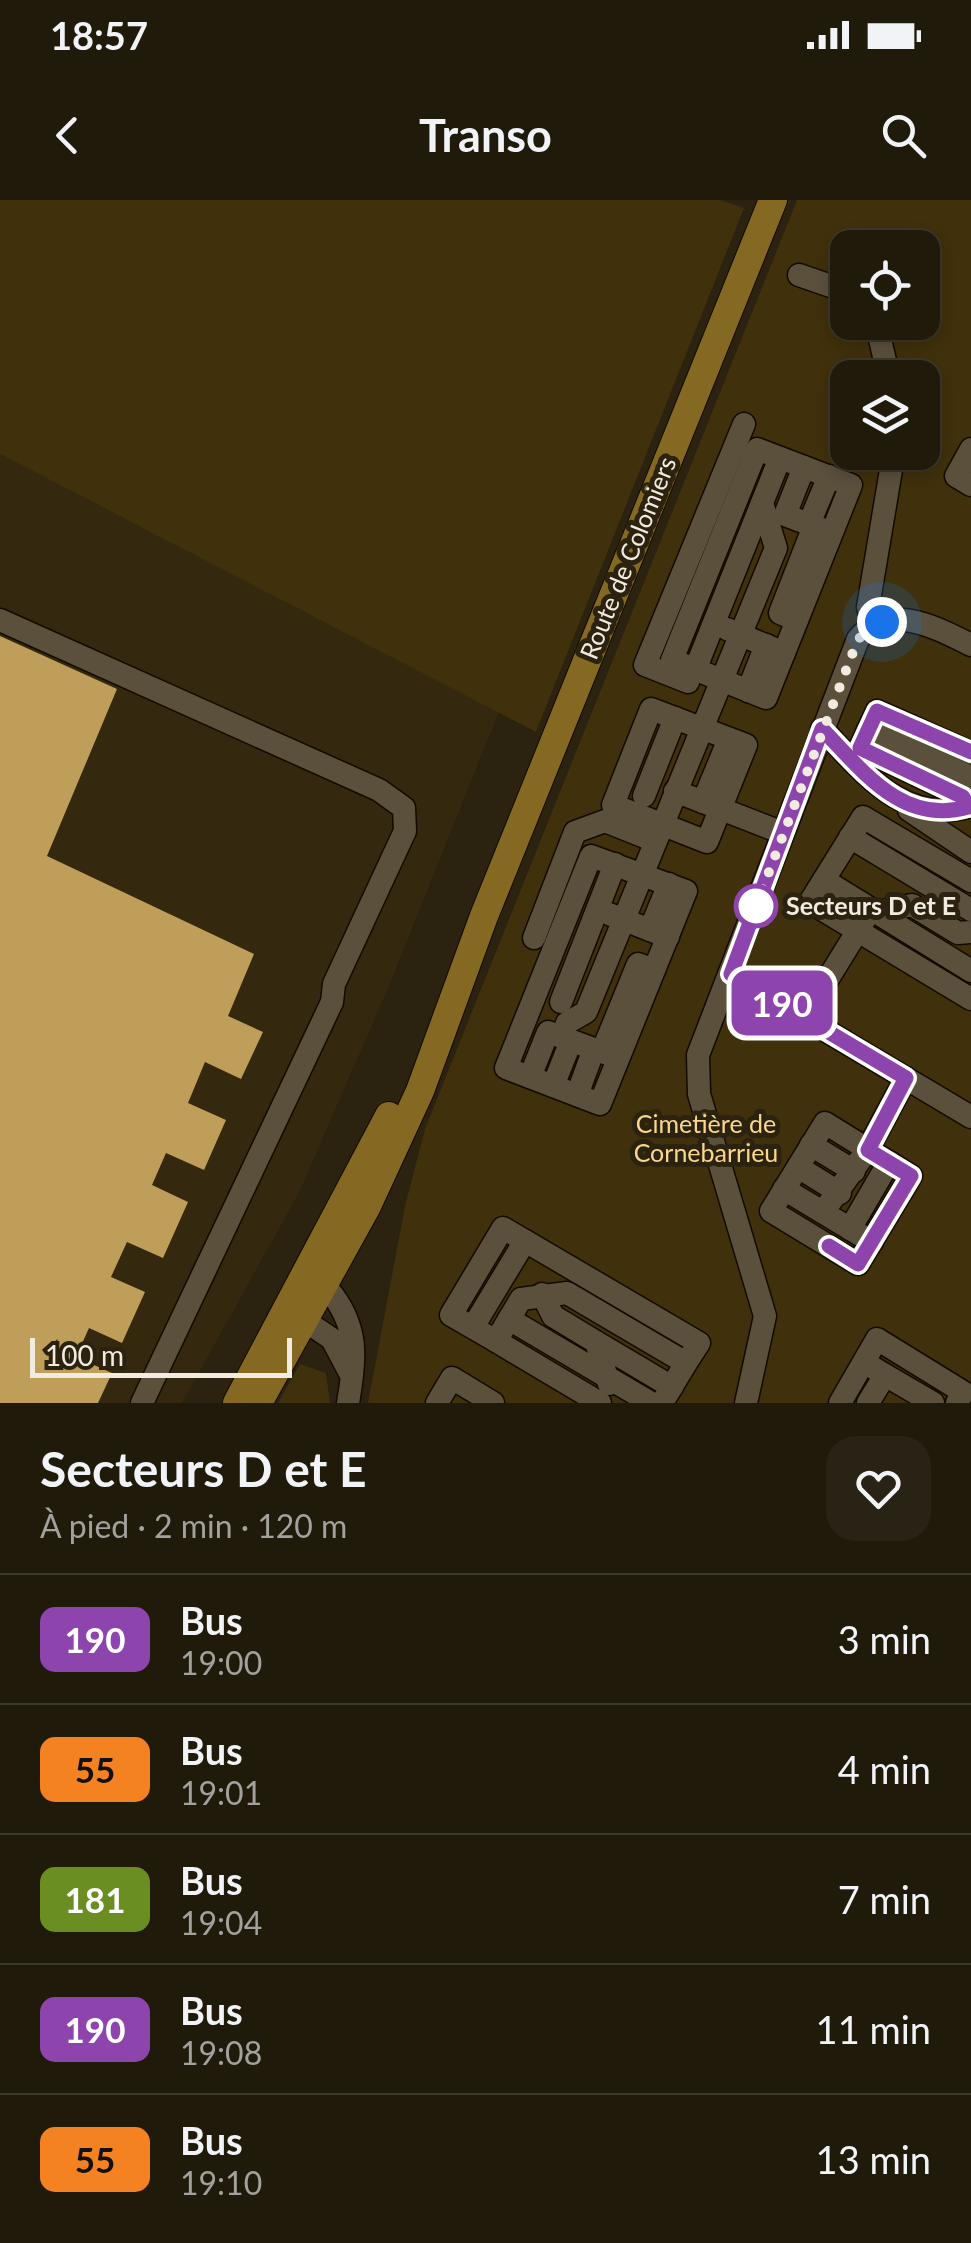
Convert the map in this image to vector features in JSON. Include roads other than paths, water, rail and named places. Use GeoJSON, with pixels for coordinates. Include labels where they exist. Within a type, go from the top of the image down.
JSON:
{"type":"FeatureCollection","features":[{"type":"Feature","properties":{"kind":"main road","name":"Route de Colomiers"},"geometry":{"type":"LineString","coordinates":[[311,1298],[367,1206],[445,1031],[484,916],[773,200]]}},
{"type":"Feature","properties":{"kind":"main road"},"geometry":{"type":"LineString","coordinates":[[237,1403],[311,1298]]}},
{"type":"Feature","properties":{"kind":"main road"},"geometry":{"type":"LineString","coordinates":[[258,1403],[311,1298]]}},
{"type":"Feature","properties":{"kind":"street"},"geometry":{"type":"LineString","coordinates":[[799,275],[830,286]]}},
{"type":"Feature","properties":{"kind":"street"},"geometry":{"type":"LineString","coordinates":[[718,686],[672,660],[758,449],[829,476],[818,527],[788,617],[775,649],[748,691],[718,686],[646,665],[744,424]]}},
{"type":"Feature","properties":{"kind":"street"},"geometry":{"type":"LineString","coordinates":[[971,450],[956,476],[971,485]]}},
{"type":"Feature","properties":{"kind":"street"},"geometry":{"type":"LineString","coordinates":[[554,1086],[568,1023],[586,1012],[776,548],[773,513],[780,458]]}},
{"type":"Feature","properties":{"kind":"street"},"geometry":{"type":"LineString","coordinates":[[695,670],[750,534],[773,513],[804,467]]}},
{"type":"Feature","properties":{"kind":"street"},"geometry":{"type":"LineString","coordinates":[[873,626],[868,607],[891,470]]}},
{"type":"Feature","properties":{"kind":"street"},"geometry":{"type":"LineString","coordinates":[[773,513],[818,527]]}},
{"type":"Feature","properties":{"kind":"street"},"geometry":{"type":"LineString","coordinates":[[691,614],[714,624],[743,626],[760,624],[769,612],[788,617]]}},
{"type":"Feature","properties":{"kind":"street"},"geometry":{"type":"LineString","coordinates":[[0,620],[380,790],[404,808],[405,832],[334,984],[332,1002],[142,1403]]}},
{"type":"Feature","properties":{"kind":"street"},"geometry":{"type":"LineString","coordinates":[[746,1403],[765,1316],[699,1094],[698,1054],[858,639],[873,626],[912,620],[971,645]]}},
{"type":"Feature","properties":{"kind":"street"},"geometry":{"type":"LineString","coordinates":[[743,626],[775,649]]}},
{"type":"Feature","properties":{"kind":"street"},"geometry":{"type":"LineString","coordinates":[[620,787],[669,808],[708,842],[712,805],[729,739],[651,709],[633,756],[620,787],[613,805],[669,808],[712,805],[783,833]]}},
{"type":"Feature","properties":{"kind":"street"},"geometry":{"type":"LineString","coordinates":[[966,801],[860,748],[877,711],[971,752]]}},
{"type":"Feature","properties":{"kind":"street"},"geometry":{"type":"LineString","coordinates":[[644,796],[676,718]]}},
{"type":"Feature","properties":{"kind":"street"},"geometry":{"type":"LineString","coordinates":[[822,729],[881,789],[910,807],[966,801]]}},
{"type":"Feature","properties":{"kind":"street"},"geometry":{"type":"LineString","coordinates":[[633,756],[656,765]]}},
{"type":"Feature","properties":{"kind":"street"},"geometry":{"type":"LineString","coordinates":[[656,765],[669,808]]}},
{"type":"Feature","properties":{"kind":"street"},"geometry":{"type":"LineString","coordinates":[[910,807],[909,814],[971,852]]}},
{"type":"Feature","properties":{"kind":"street"},"geometry":{"type":"LineString","coordinates":[[534,938],[575,832],[605,821],[669,808]]}},
{"type":"Feature","properties":{"kind":"street"},"geometry":{"type":"LineString","coordinates":[[968,984],[858,931],[810,902],[863,817],[971,881]]}},
{"type":"Feature","properties":{"kind":"street"},"geometry":{"type":"LineString","coordinates":[[850,837],[971,910]]}},
{"type":"Feature","properties":{"kind":"street"},"geometry":{"type":"LineString","coordinates":[[591,856],[642,873],[669,884],[659,933],[605,1053],[577,1096],[506,1068],[591,856]]}},
{"type":"Feature","properties":{"kind":"street"},"geometry":{"type":"LineString","coordinates":[[561,1002],[616,864]]}},
{"type":"Feature","properties":{"kind":"street"},"geometry":{"type":"LineString","coordinates":[[824,880],[875,912],[968,984]]}},
{"type":"Feature","properties":{"kind":"street"},"geometry":{"type":"LineString","coordinates":[[574,900],[598,909],[620,928],[646,967]]}},
{"type":"Feature","properties":{"kind":"street"},"geometry":{"type":"LineString","coordinates":[[804,1016],[868,914],[912,905],[958,933],[971,932]]}},
{"type":"Feature","properties":{"kind":"street"},"geometry":{"type":"LineString","coordinates":[[620,928],[659,933]]}},
{"type":"Feature","properties":{"kind":"street"},"geometry":{"type":"LineString","coordinates":[[731,974],[971,1117]]}},
{"type":"Feature","properties":{"kind":"street"},"geometry":{"type":"LineString","coordinates":[[536,992],[586,1012]]}},
{"type":"Feature","properties":{"kind":"street"},"geometry":{"type":"LineString","coordinates":[[530,1078],[548,1032],[605,1053]]}},
{"type":"Feature","properties":{"kind":"street"},"geometry":{"type":"LineString","coordinates":[[823,1212],[868,1150],[906,1078]]}},
{"type":"Feature","properties":{"kind":"street"},"geometry":{"type":"LineString","coordinates":[[825,1123],[911,1176],[858,1264],[771,1211],[811,1146],[825,1123]]}},
{"type":"Feature","properties":{"kind":"street"},"geometry":{"type":"LineString","coordinates":[[811,1146],[854,1170]]}},
{"type":"Feature","properties":{"kind":"street"},"geometry":{"type":"LineString","coordinates":[[850,1229],[889,1162]]}},
{"type":"Feature","properties":{"kind":"street"},"geometry":{"type":"LineString","coordinates":[[798,1168],[840,1193]]}},
{"type":"Feature","properties":{"kind":"street"},"geometry":{"type":"LineString","coordinates":[[784,1189],[872,1242]]}},
{"type":"Feature","properties":{"kind":"street"},"geometry":{"type":"LineString","coordinates":[[542,1294],[553,1316],[596,1342],[667,1395],[700,1343],[525,1241],[473,1327],[599,1403],[612,1380]]}},
{"type":"Feature","properties":{"kind":"street"},"geometry":{"type":"LineString","coordinates":[[496,1341],[521,1298],[566,1293],[686,1363]]}},
{"type":"Feature","properties":{"kind":"street"},"geometry":{"type":"LineString","coordinates":[[311,1298],[351,1375]]}},
{"type":"Feature","properties":{"kind":"street"},"geometry":{"type":"LineString","coordinates":[[311,1298],[339,1302],[352,1326],[356,1349],[348,1403]]}},
{"type":"Feature","properties":{"kind":"street"},"geometry":{"type":"LineString","coordinates":[[508,1319],[651,1403]]}},
{"type":"Feature","properties":{"kind":"street"},"geometry":{"type":"LineString","coordinates":[[840,1403],[877,1339],[963,1392],[957,1403]]}},
{"type":"Feature","properties":{"kind":"street"},"geometry":{"type":"LineString","coordinates":[[596,1342],[612,1380]]}},
{"type":"Feature","properties":{"kind":"street"},"geometry":{"type":"LineString","coordinates":[[864,1362],[919,1400]]}},
{"type":"Feature","properties":{"kind":"street"},"geometry":{"type":"LineString","coordinates":[[868,1403],[885,1375]]}},
{"type":"Feature","properties":{"kind":"street"},"geometry":{"type":"LineString","coordinates":[[436,1403],[452,1378],[468,1397],[493,1403]]}},
{"type":"Feature","properties":{"kind":"place","name":"Secteurs D et E"},"geometry":{"type":"Point","coordinates":[756,906]}},
{"type":"Feature","properties":{"kind":"park label","name":"Cimetière de Cornebarrieu"},"geometry":{"type":"Point","coordinates":[706,1138]}}]}
